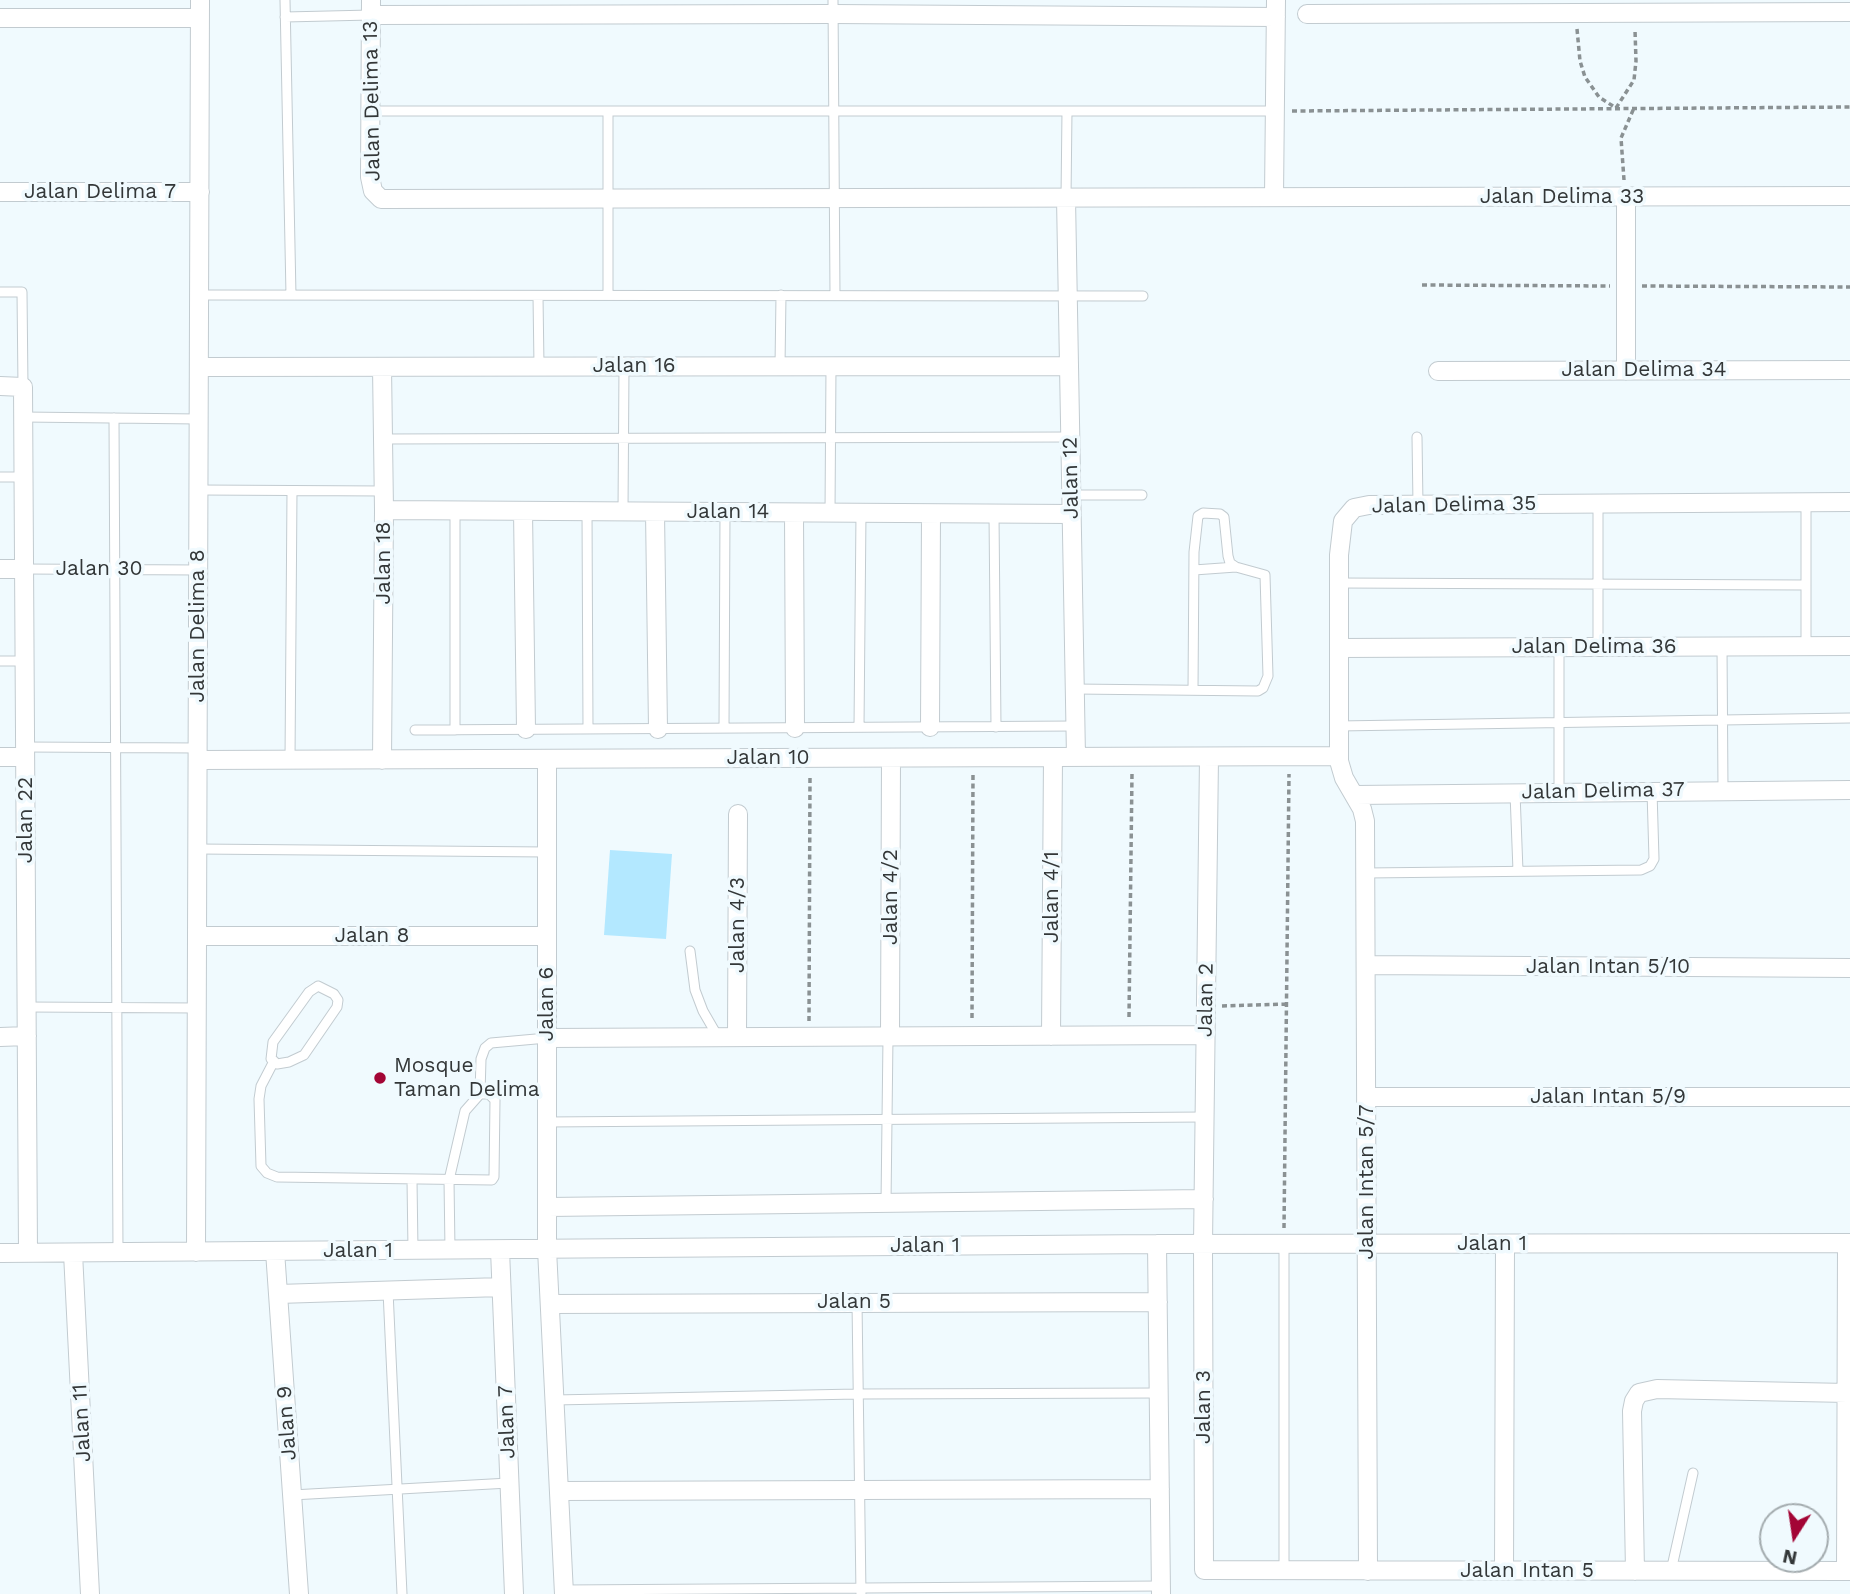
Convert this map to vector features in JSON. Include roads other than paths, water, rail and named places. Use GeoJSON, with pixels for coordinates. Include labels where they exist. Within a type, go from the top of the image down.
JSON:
{"type":"FeatureCollection","features":[{"type":"Feature","properties":{"kind":"street"},"geometry":{"type":"LineString","coordinates":[[1307,14],[1614,6],[1634,13],[1850,12]]}},
{"type":"Feature","properties":{"kind":"street"},"geometry":{"type":"LineString","coordinates":[[371,8],[1276,8],[1274,197]]}},
{"type":"Feature","properties":{"kind":"street","name":"Jalan Delima 13"},"geometry":{"type":"LineString","coordinates":[[371,8],[370,177],[373,191],[381,199]]}},
{"type":"Feature","properties":{"kind":"street"},"geometry":{"type":"LineString","coordinates":[[0,18],[200,9]]}},
{"type":"Feature","properties":{"kind":"street","name":"Jalan Delima 8"},"geometry":{"type":"LineString","coordinates":[[197,1252],[200,9]]}},
{"type":"Feature","properties":{"kind":"street","name":"Jalan Delima 7"},"geometry":{"type":"LineString","coordinates":[[0,192],[200,192]]}},
{"type":"Feature","properties":{"kind":"street","name":"Jalan Delima 33"},"geometry":{"type":"LineString","coordinates":[[381,199],[1850,196]]}},
{"type":"Feature","properties":{"kind":"street"},"geometry":{"type":"LineString","coordinates":[[1626,197],[1626,370]]}},
{"type":"Feature","properties":{"kind":"street","name":"Jalan 12"},"geometry":{"type":"LineString","coordinates":[[1066,198],[1076,757]]}},
{"type":"Feature","properties":{"kind":"street","name":"Jalan 16"},"geometry":{"type":"LineString","coordinates":[[199,367],[1069,366]]}},
{"type":"Feature","properties":{"kind":"street","name":"Jalan 18"},"geometry":{"type":"LineString","coordinates":[[382,367],[383,760]]}},
{"type":"Feature","properties":{"kind":"street","name":"Jalan Delima 34"},"geometry":{"type":"LineString","coordinates":[[1438,371],[1850,370]]}},
{"type":"Feature","properties":{"kind":"street"},"geometry":{"type":"LineString","coordinates":[[0,386],[23,387]]}},
{"type":"Feature","properties":{"kind":"street","name":"Jalan 22"},"geometry":{"type":"LineString","coordinates":[[23,387],[28,1253]]}},
{"type":"Feature","properties":{"kind":"street","name":"Jalan 14"},"geometry":{"type":"LineString","coordinates":[[384,500],[455,510],[1072,514]]}},
{"type":"Feature","properties":{"kind":"street","name":"Jalan Delima 35"},"geometry":{"type":"LineString","coordinates":[[1355,795],[1344,778],[1338,756],[1340,537],[1345,516],[1354,508],[1369,505],[1850,502]]}},
{"type":"Feature","properties":{"kind":"street"},"geometry":{"type":"LineString","coordinates":[[523,511],[526,729]]}},
{"type":"Feature","properties":{"kind":"street"},"geometry":{"type":"LineString","coordinates":[[655,512],[658,729]]}},
{"type":"Feature","properties":{"kind":"street"},"geometry":{"type":"LineString","coordinates":[[794,513],[795,728]]}},
{"type":"Feature","properties":{"kind":"street"},"geometry":{"type":"LineString","coordinates":[[930,727],[931,513]]}},
{"type":"Feature","properties":{"kind":"street","name":"Jalan 30"},"geometry":{"type":"LineString","coordinates":[[0,569],[24,569]]}},
{"type":"Feature","properties":{"kind":"street","name":"Jalan Delima 36"},"geometry":{"type":"LineString","coordinates":[[1339,648],[1850,646]]}},
{"type":"Feature","properties":{"kind":"street"},"geometry":{"type":"LineString","coordinates":[[0,757],[25,752]]}},
{"type":"Feature","properties":{"kind":"street","name":"Jalan 10"},"geometry":{"type":"LineString","coordinates":[[198,754],[290,760],[1338,756]]}},
{"type":"Feature","properties":{"kind":"street","name":"Jalan 4/1"},"geometry":{"type":"LineString","coordinates":[[1051,1036],[1053,757]]}},
{"type":"Feature","properties":{"kind":"street","name":"Jalan 2"},"geometry":{"type":"LineString","coordinates":[[1203,1244],[1209,757]]}},
{"type":"Feature","properties":{"kind":"street","name":"Jalan 4/2"},"geometry":{"type":"LineString","coordinates":[[889,1037],[891,758]]}},
{"type":"Feature","properties":{"kind":"street","name":"Jalan 6"},"geometry":{"type":"LineString","coordinates":[[547,759],[547,1249],[564,1592]]}},
{"type":"Feature","properties":{"kind":"street","name":"Jalan Delima 37"},"geometry":{"type":"LineString","coordinates":[[1355,795],[1850,790]]}},
{"type":"Feature","properties":{"kind":"street","name":"Jalan Intan 5/7"},"geometry":{"type":"LineString","coordinates":[[1355,795],[1363,809],[1365,821],[1366,873],[1368,1570]]}},
{"type":"Feature","properties":{"kind":"street","name":"Jalan 4/3"},"geometry":{"type":"LineString","coordinates":[[737,1037],[738,814]]}},
{"type":"Feature","properties":{"kind":"street","name":"Jalan 8"},"geometry":{"type":"LineString","coordinates":[[198,936],[547,936]]}},
{"type":"Feature","properties":{"kind":"street","name":"Jalan Intan 5/10"},"geometry":{"type":"LineString","coordinates":[[1366,965],[1850,968]]}},
{"type":"Feature","properties":{"kind":"street"},"geometry":{"type":"LineString","coordinates":[[547,1038],[1205,1035]]}},
{"type":"Feature","properties":{"kind":"street"},"geometry":{"type":"LineString","coordinates":[[0,1037],[27,1036]]}},
{"type":"Feature","properties":{"kind":"street","name":"Jalan Intan 5/9"},"geometry":{"type":"LineString","coordinates":[[1367,1097],[1850,1097]]}},
{"type":"Feature","properties":{"kind":"street","name":"Jalan 1"},"geometry":{"type":"LineString","coordinates":[[548,1207],[1204,1199]]}},
{"type":"Feature","properties":{"kind":"street"},"geometry":{"type":"LineString","coordinates":[[1848,1243],[1848,1571]]}},
{"type":"Feature","properties":{"kind":"street","name":"Jalan 1"},"geometry":{"type":"LineString","coordinates":[[0,1253],[1157,1244],[1848,1243]]}},
{"type":"Feature","properties":{"kind":"street"},"geometry":{"type":"LineString","coordinates":[[1157,1244],[1161,1590]]}},
{"type":"Feature","properties":{"kind":"street","name":"Jalan 3"},"geometry":{"type":"LineString","coordinates":[[1203,1244],[1204,1570]]}},
{"type":"Feature","properties":{"kind":"street"},"geometry":{"type":"LineString","coordinates":[[1504,1571],[1505,1244]]}},
{"type":"Feature","properties":{"kind":"street","name":"Jalan 7"},"geometry":{"type":"LineString","coordinates":[[499,1250],[514,1594]]}},
{"type":"Feature","properties":{"kind":"street","name":"Jalan 9"},"geometry":{"type":"LineString","coordinates":[[275,1251],[299,1594]]}},
{"type":"Feature","properties":{"kind":"street","name":"Jalan 11"},"geometry":{"type":"LineString","coordinates":[[73,1253],[90,1594]]}},
{"type":"Feature","properties":{"kind":"street"},"geometry":{"type":"LineString","coordinates":[[278,1294],[501,1287]]}},
{"type":"Feature","properties":{"kind":"street","name":"Jalan 5"},"geometry":{"type":"LineString","coordinates":[[550,1304],[1158,1302]]}},
{"type":"Feature","properties":{"kind":"street"},"geometry":{"type":"LineString","coordinates":[[1635,1571],[1633,1411],[1634,1401],[1639,1393],[1657,1389],[1847,1392]]}},
{"type":"Feature","properties":{"kind":"street"},"geometry":{"type":"LineString","coordinates":[[559,1491],[1160,1489]]}},
{"type":"Feature","properties":{"kind":"street","name":"Jalan Intan 5"},"geometry":{"type":"LineString","coordinates":[[1204,1570],[1848,1571]]}},
{"type":"Feature","properties":{"kind":"lane"},"geometry":{"type":"LineString","coordinates":[[285,0],[290,295]]}},
{"type":"Feature","properties":{"kind":"lane"},"geometry":{"type":"LineString","coordinates":[[833,7],[835,295]]}},
{"type":"Feature","properties":{"kind":"lane"},"geometry":{"type":"LineString","coordinates":[[285,17],[371,8]]}},
{"type":"Feature","properties":{"kind":"lane"},"geometry":{"type":"LineString","coordinates":[[372,111],[1275,111]]}},
{"type":"Feature","properties":{"kind":"lane"},"geometry":{"type":"LineString","coordinates":[[607,111],[608,295]]}},
{"type":"Feature","properties":{"kind":"lane"},"geometry":{"type":"LineString","coordinates":[[1066,111],[1066,198]]}},
{"type":"Feature","properties":{"kind":"lane"},"geometry":{"type":"LineString","coordinates":[[0,292],[22,292],[23,387]]}},
{"type":"Feature","properties":{"kind":"lane"},"geometry":{"type":"LineString","coordinates":[[199,295],[1143,296]]}},
{"type":"Feature","properties":{"kind":"lane"},"geometry":{"type":"LineString","coordinates":[[780,295],[780,366]]}},
{"type":"Feature","properties":{"kind":"lane"},"geometry":{"type":"LineString","coordinates":[[538,296],[539,366]]}},
{"type":"Feature","properties":{"kind":"lane"},"geometry":{"type":"LineString","coordinates":[[623,511],[624,366]]}},
{"type":"Feature","properties":{"kind":"lane"},"geometry":{"type":"LineString","coordinates":[[830,513],[831,366]]}},
{"type":"Feature","properties":{"kind":"lane"},"geometry":{"type":"LineString","coordinates":[[23,417],[199,419]]}},
{"type":"Feature","properties":{"kind":"lane"},"geometry":{"type":"LineString","coordinates":[[114,418],[117,1253]]}},
{"type":"Feature","properties":{"kind":"lane"},"geometry":{"type":"LineString","coordinates":[[383,439],[1070,437]]}},
{"type":"Feature","properties":{"kind":"lane"},"geometry":{"type":"LineString","coordinates":[[1417,437],[1418,505]]}},
{"type":"Feature","properties":{"kind":"lane"},"geometry":{"type":"LineString","coordinates":[[0,477],[24,477]]}},
{"type":"Feature","properties":{"kind":"lane"},"geometry":{"type":"LineString","coordinates":[[199,490],[292,491],[384,500]]}},
{"type":"Feature","properties":{"kind":"lane"},"geometry":{"type":"LineString","coordinates":[[290,760],[292,491]]}},
{"type":"Feature","properties":{"kind":"lane"},"geometry":{"type":"LineString","coordinates":[[1071,495],[1142,495]]}},
{"type":"Feature","properties":{"kind":"lane"},"geometry":{"type":"LineString","coordinates":[[1806,503],[1806,646]]}},
{"type":"Feature","properties":{"kind":"lane"},"geometry":{"type":"LineString","coordinates":[[1598,504],[1598,647]]}},
{"type":"Feature","properties":{"kind":"lane"},"geometry":{"type":"LineString","coordinates":[[455,510],[455,730]]}},
{"type":"Feature","properties":{"kind":"lane"},"geometry":{"type":"LineString","coordinates":[[587,511],[588,729]]}},
{"type":"Feature","properties":{"kind":"lane"},"geometry":{"type":"LineString","coordinates":[[724,729],[725,512]]}},
{"type":"Feature","properties":{"kind":"lane"},"geometry":{"type":"LineString","coordinates":[[859,727],[861,513]]}},
{"type":"Feature","properties":{"kind":"lane"},"geometry":{"type":"LineString","coordinates":[[1194,690],[1194,570],[1198,516],[1203,513],[1220,514],[1224,517],[1228,556],[1230,563],[1237,567]]}},
{"type":"Feature","properties":{"kind":"lane"},"geometry":{"type":"LineString","coordinates":[[994,514],[996,727]]}},
{"type":"Feature","properties":{"kind":"lane"},"geometry":{"type":"LineString","coordinates":[[1075,690],[1258,691],[1266,684],[1266,579],[1260,572],[1237,567],[1194,570]]}},
{"type":"Feature","properties":{"kind":"lane","name":"Jalan 30"},"geometry":{"type":"LineString","coordinates":[[24,569],[198,570]]}},
{"type":"Feature","properties":{"kind":"lane"},"geometry":{"type":"LineString","coordinates":[[1339,583],[1806,584]]}},
{"type":"Feature","properties":{"kind":"lane"},"geometry":{"type":"LineString","coordinates":[[1722,646],[1723,790]]}},
{"type":"Feature","properties":{"kind":"lane"},"geometry":{"type":"LineString","coordinates":[[1559,647],[1559,792]]}},
{"type":"Feature","properties":{"kind":"lane"},"geometry":{"type":"LineString","coordinates":[[0,661],[25,661]]}},
{"type":"Feature","properties":{"kind":"lane"},"geometry":{"type":"LineString","coordinates":[[1338,726],[1850,718]]}},
{"type":"Feature","properties":{"kind":"lane"},"geometry":{"type":"LineString","coordinates":[[415,730],[1075,726]]}},
{"type":"Feature","properties":{"kind":"lane"},"geometry":{"type":"LineString","coordinates":[[25,752],[115,748],[198,754]]}},
{"type":"Feature","properties":{"kind":"lane"},"geometry":{"type":"LineString","coordinates":[[1366,873],[1630,871],[1650,866],[1655,847],[1652,791]]}},
{"type":"Feature","properties":{"kind":"lane"},"geometry":{"type":"LineString","coordinates":[[1514,793],[1518,872]]}},
{"type":"Feature","properties":{"kind":"lane"},"geometry":{"type":"LineString","coordinates":[[198,849],[547,852]]}},
{"type":"Feature","properties":{"kind":"lane"},"geometry":{"type":"LineString","coordinates":[[690,951],[695,990],[718,1037]]}},
{"type":"Feature","properties":{"kind":"lane"},"geometry":{"type":"LineString","coordinates":[[318,986],[334,994],[338,1000],[337,1007],[303,1055],[289,1062],[274,1062],[271,1059],[273,1042],[309,992],[318,986]]}},
{"type":"Feature","properties":{"kind":"lane"},"geometry":{"type":"LineString","coordinates":[[27,1007],[197,1008]]}},
{"type":"Feature","properties":{"kind":"lane"},"geometry":{"type":"LineString","coordinates":[[886,1203],[889,1037]]}},
{"type":"Feature","properties":{"kind":"lane"},"geometry":{"type":"LineString","coordinates":[[450,1250],[449,1180],[465,1111],[480,1094],[481,1059],[485,1048],[491,1043],[547,1038]]}},
{"type":"Feature","properties":{"kind":"lane"},"geometry":{"type":"LineString","coordinates":[[274,1062],[261,1086],[259,1098],[261,1166],[267,1173],[277,1177],[492,1180],[495,1100],[489,1094],[480,1094]]}},
{"type":"Feature","properties":{"kind":"lane"},"geometry":{"type":"LineString","coordinates":[[547,1122],[1205,1117]]}},
{"type":"Feature","properties":{"kind":"lane"},"geometry":{"type":"LineString","coordinates":[[412,1180],[413,1250]]}},
{"type":"Feature","properties":{"kind":"lane"},"geometry":{"type":"LineString","coordinates":[[1284,1244],[1284,1570]]}},
{"type":"Feature","properties":{"kind":"lane"},"geometry":{"type":"LineString","coordinates":[[388,1291],[402,1594]]}},
{"type":"Feature","properties":{"kind":"lane"},"geometry":{"type":"LineString","coordinates":[[857,1302],[861,1590]]}},
{"type":"Feature","properties":{"kind":"lane"},"geometry":{"type":"LineString","coordinates":[[555,1400],[857,1394],[1159,1393]]}},
{"type":"Feature","properties":{"kind":"lane"},"geometry":{"type":"LineString","coordinates":[[1671,1571],[1693,1473]]}},
{"type":"Feature","properties":{"kind":"lane"},"geometry":{"type":"LineString","coordinates":[[292,1495],[509,1483]]}},
{"type":"Feature","properties":{"kind":"lane"},"geometry":{"type":"LineString","coordinates":[[564,1592],[1161,1590]]}},
{"type":"Feature","properties":{"kind":"place","name":"Mosque Taman Delima"},"geometry":{"type":"Point","coordinates":[380,1078]}}]}
